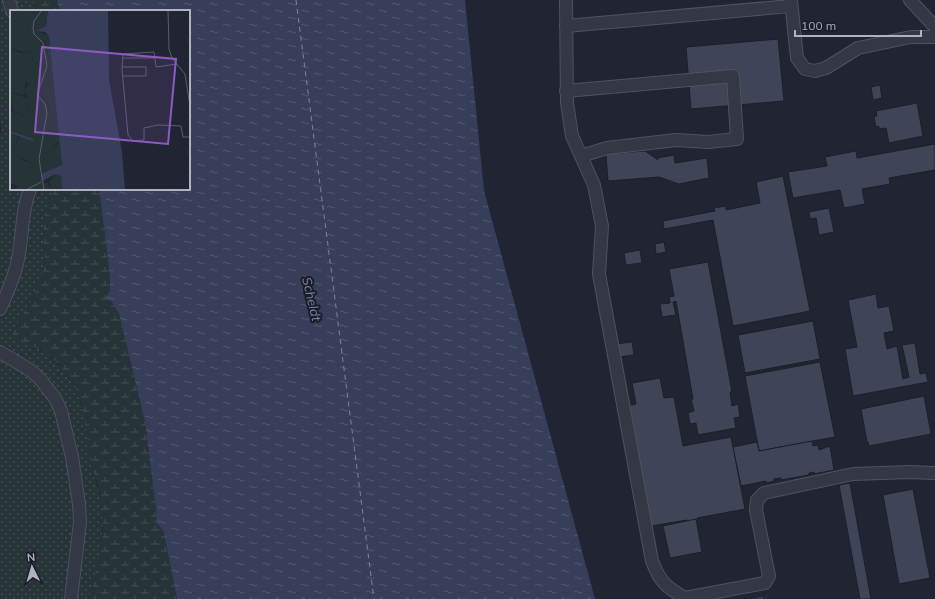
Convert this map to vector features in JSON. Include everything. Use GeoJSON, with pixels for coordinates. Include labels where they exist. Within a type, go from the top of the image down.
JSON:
{"type":"FeatureCollection","features":[{"type":"Feature","properties":{"kind":"street"},"geometry":{"type":"LineString","coordinates":[[9,0],[12,10]]}},
{"type":"Feature","properties":{"kind":"street"},"geometry":{"type":"LineString","coordinates":[[566,0],[566,103],[572,136],[594,185],[602,226],[598,274],[652,561],[658,576],[670,590],[685,598],[765,583],[769,576],[756,510],[757,500],[764,493],[854,474],[910,472],[935,473]]}},
{"type":"Feature","properties":{"kind":"street"},"geometry":{"type":"LineString","coordinates":[[910,0],[935,27]]}},
{"type":"Feature","properties":{"kind":"street"},"geometry":{"type":"LineString","coordinates":[[566,26],[791,3],[797,58],[805,69],[815,71],[826,68],[858,48],[911,37],[935,37]]}},
{"type":"Feature","properties":{"kind":"street"},"geometry":{"type":"LineString","coordinates":[[566,90],[733,76],[737,139],[708,142],[676,140],[607,148],[581,156]]}},
{"type":"Feature","properties":{"kind":"street"},"geometry":{"type":"LineString","coordinates":[[0,308],[12,281],[18,260],[25,203],[30,190]]}},
{"type":"Feature","properties":{"kind":"street"},"geometry":{"type":"LineString","coordinates":[[0,352],[30,370],[40,379],[55,398],[61,411],[72,457],[79,504],[80,522],[70,599]]}},
{"type":"Feature","properties":{"kind":"green space"},"geometry":{"type":"Polygon","coordinates":[[[0,0],[34,0],[37,10],[10,10],[10,190],[53,190],[43,220],[44,272],[32,299],[14,330],[20,341],[32,345],[40,350],[62,369],[71,380],[82,407],[93,471],[99,492],[103,521],[99,555],[89,599],[0,599],[0,132],[2,134],[0,119],[0,0]]]}},
{"type":"Feature","properties":{"kind":"green space"},"geometry":{"type":"Polygon","coordinates":[[[34,0],[57,0],[60,10],[37,10],[34,0]]]}},
{"type":"Feature","properties":{"kind":"green space"},"geometry":{"type":"Polygon","coordinates":[[[53,190],[99,190],[110,276],[111,296],[119,314],[145,422],[157,518],[154,522],[159,525],[164,533],[177,599],[89,599],[103,532],[102,508],[98,485],[92,468],[82,405],[73,383],[59,364],[40,349],[20,341],[15,337],[14,330],[32,299],[43,272],[45,264],[43,220],[53,190]]]}},
{"type":"Feature","properties":{"kind":"water","name":"Scheldt"},"geometry":{"type":"Polygon","coordinates":[[[57,0],[465,0],[484,191],[595,599],[177,599],[164,533],[159,525],[154,522],[157,518],[145,422],[119,314],[112,302],[106,298],[110,290],[110,276],[99,190],[190,190],[190,10],[60,10],[57,0]]]}},
{"type":"Feature","properties":{"kind":"building"},"geometry":{"type":"Polygon","coordinates":[[[778,39],[784,101],[691,109],[686,47],[778,39]]]}},
{"type":"Feature","properties":{"kind":"building"},"geometry":{"type":"Polygon","coordinates":[[[880,85],[882,98],[873,100],[871,87],[880,85]]]}},
{"type":"Feature","properties":{"kind":"building"},"geometry":{"type":"Polygon","coordinates":[[[917,103],[923,136],[889,143],[886,128],[879,129],[879,126],[876,127],[874,116],[877,116],[876,111],[917,103]]]}},
{"type":"Feature","properties":{"kind":"building"},"geometry":{"type":"Polygon","coordinates":[[[935,144],[935,170],[889,178],[890,184],[862,189],[865,204],[844,208],[840,190],[793,198],[788,172],[827,166],[825,157],[856,151],[857,158],[935,144]]]}},
{"type":"Feature","properties":{"kind":"building"},"geometry":{"type":"Polygon","coordinates":[[[645,151],[658,160],[657,158],[674,155],[675,163],[707,158],[709,178],[679,184],[659,177],[608,181],[606,154],[645,151]]]}},
{"type":"Feature","properties":{"kind":"building"},"geometry":{"type":"Polygon","coordinates":[[[783,176],[810,311],[733,326],[713,220],[664,229],[663,221],[715,211],[714,208],[726,206],[726,210],[760,203],[756,182],[783,176]]]}},
{"type":"Feature","properties":{"kind":"building"},"geometry":{"type":"Polygon","coordinates":[[[829,208],[834,232],[819,235],[816,218],[810,219],[809,212],[829,208]]]}},
{"type":"Feature","properties":{"kind":"building"},"geometry":{"type":"Polygon","coordinates":[[[664,242],[666,252],[656,254],[655,244],[664,242]]]}},
{"type":"Feature","properties":{"kind":"building"},"geometry":{"type":"Polygon","coordinates":[[[640,250],[642,263],[626,265],[624,253],[640,250]]]}},
{"type":"Feature","properties":{"kind":"building"},"geometry":{"type":"Polygon","coordinates":[[[708,262],[732,392],[730,392],[732,406],[738,404],[740,417],[734,418],[736,428],[698,435],[696,423],[690,424],[688,413],[694,411],[691,399],[693,399],[676,301],[673,302],[676,315],[662,317],[660,304],[670,303],[669,297],[674,296],[669,269],[708,262]]]}},
{"type":"Feature","properties":{"kind":"building"},"geometry":{"type":"Polygon","coordinates":[[[876,294],[878,308],[889,306],[894,331],[884,333],[887,349],[897,346],[903,379],[909,377],[902,345],[915,343],[920,374],[926,373],[928,382],[853,396],[845,349],[857,347],[848,300],[876,294]]]}},
{"type":"Feature","properties":{"kind":"building"},"geometry":{"type":"Polygon","coordinates":[[[813,321],[820,359],[745,373],[738,335],[813,321]]]}},
{"type":"Feature","properties":{"kind":"building"},"geometry":{"type":"Polygon","coordinates":[[[632,342],[634,355],[618,357],[615,344],[632,342]]]}},
{"type":"Feature","properties":{"kind":"building"},"geometry":{"type":"Polygon","coordinates":[[[820,362],[835,437],[759,451],[745,376],[820,362]]]}},
{"type":"Feature","properties":{"kind":"building"},"geometry":{"type":"Polygon","coordinates":[[[660,378],[664,398],[674,397],[683,446],[731,437],[745,509],[697,518],[698,524],[688,527],[687,520],[651,526],[627,406],[636,404],[632,383],[660,378]]]}},
{"type":"Feature","properties":{"kind":"building"},"geometry":{"type":"Polygon","coordinates":[[[924,396],[931,434],[869,446],[861,409],[924,396]]]}},
{"type":"Feature","properties":{"kind":"building"},"geometry":{"type":"Polygon","coordinates":[[[812,441],[813,446],[818,445],[819,450],[830,446],[834,470],[814,474],[814,472],[809,473],[809,475],[781,480],[781,478],[774,479],[774,481],[766,483],[766,481],[741,486],[733,447],[757,442],[759,451],[812,441]]]}},
{"type":"Feature","properties":{"kind":"building"},"geometry":{"type":"Polygon","coordinates":[[[850,483],[871,599],[860,599],[839,485],[850,483]]]}},
{"type":"Feature","properties":{"kind":"building"},"geometry":{"type":"Polygon","coordinates":[[[913,489],[930,578],[899,584],[883,495],[913,489]]]}},
{"type":"Feature","properties":{"kind":"building"},"geometry":{"type":"Polygon","coordinates":[[[696,519],[702,552],[670,558],[663,526],[696,519]]]}},
{"type":"Feature","properties":{"kind":"building"},"geometry":{"type":"Polygon","coordinates":[[[763,596],[764,599],[745,599],[763,596]]]}},
{"type":"Feature","properties":{"kind":"ferry route"},"geometry":{"type":"LineString","coordinates":[[296,0],[374,599]]}}]}
